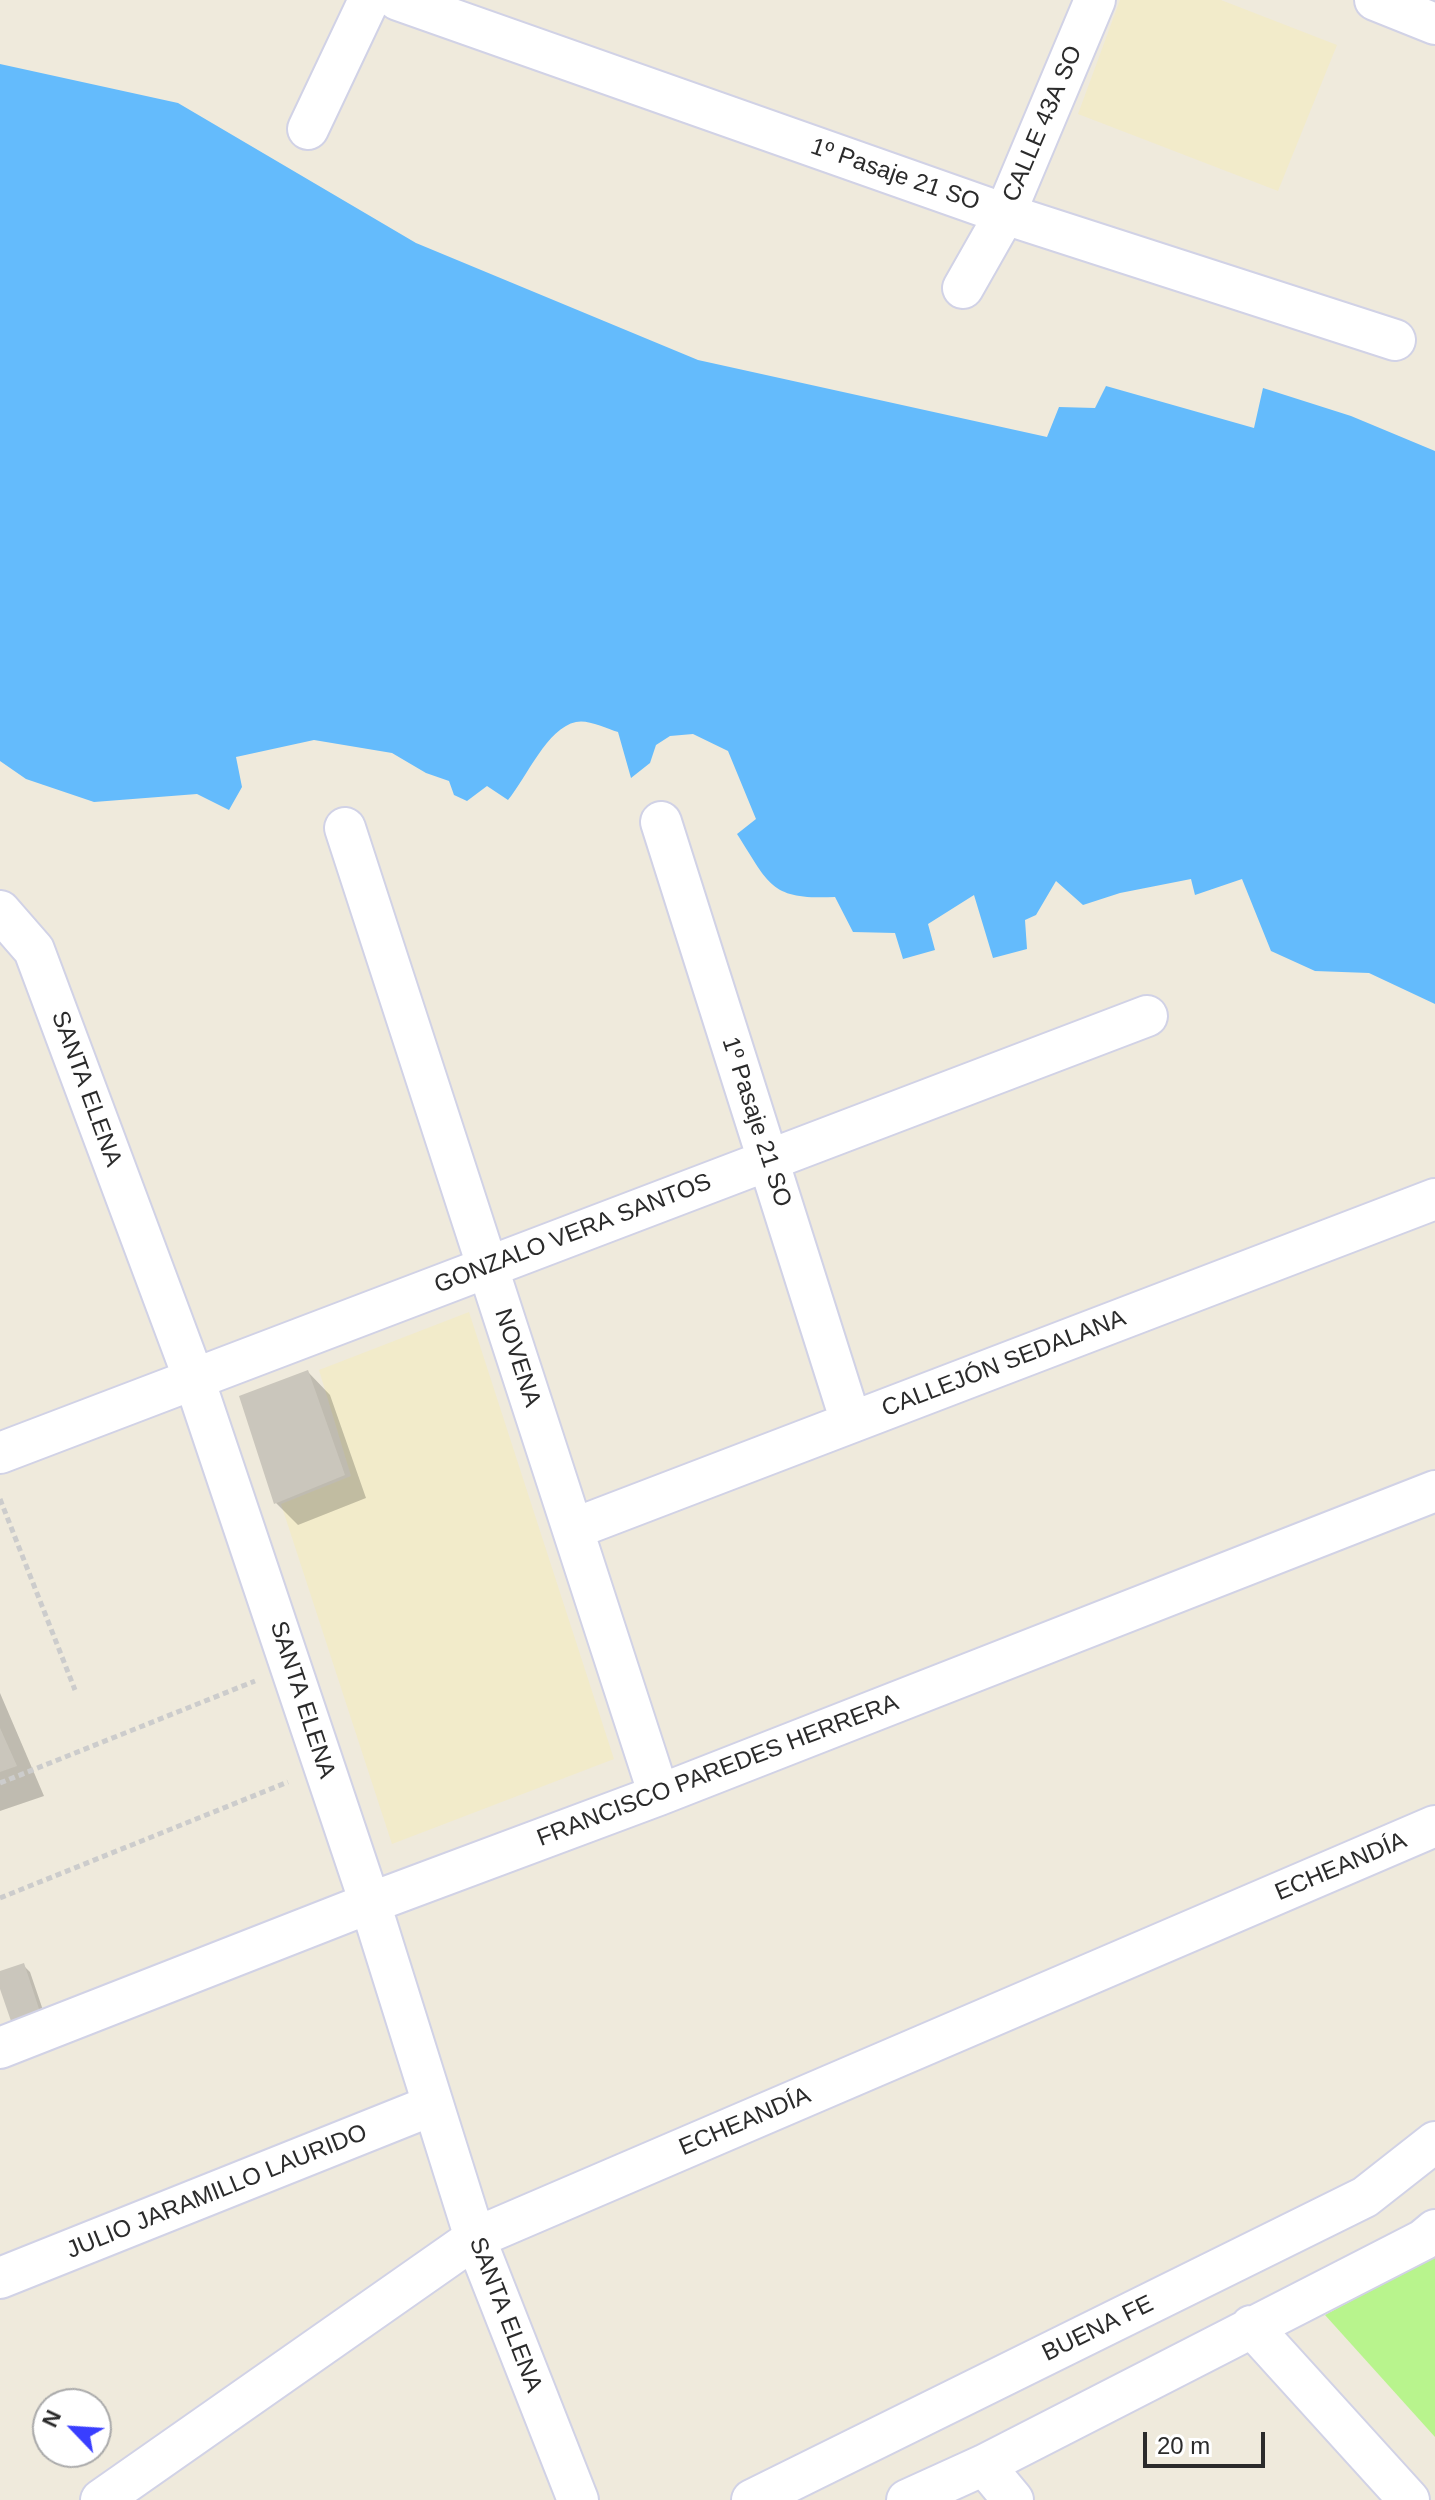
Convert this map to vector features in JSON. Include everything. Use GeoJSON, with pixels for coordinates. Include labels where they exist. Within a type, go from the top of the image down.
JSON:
{"type":"FeatureCollection","features":[{"type":"Feature","properties":{"kind":"street"},"geometry":{"type":"LineString","coordinates":[[308,129],[369,0]]}},
{"type":"Feature","properties":{"kind":"street","name":"1º Pasaje 21 SO"},"geometry":{"type":"LineString","coordinates":[[398,0],[1005,214],[1395,340]]}},
{"type":"Feature","properties":{"kind":"street","name":"CALLE 43A SO"},"geometry":{"type":"LineString","coordinates":[[963,288],[1005,214],[1095,0]]}},
{"type":"Feature","properties":{"kind":"street"},"geometry":{"type":"LineString","coordinates":[[1375,0],[1435,24]]}},
{"type":"Feature","properties":{"kind":"street","name":"1º Pasaje 21 SO"},"geometry":{"type":"LineString","coordinates":[[661,822],[851,1422]]}},
{"type":"Feature","properties":{"kind":"street","name":"NOVENA"},"geometry":{"type":"LineString","coordinates":[[345,828],[659,1795]]}},
{"type":"Feature","properties":{"kind":"street","name":"SANTA ELENA"},"geometry":{"type":"LineString","coordinates":[[1,911],[34,950],[194,1379],[370,1903],[475,2238],[578,2500]]}},
{"type":"Feature","properties":{"kind":"street","name":"GONZALO VERA SANTOS"},"geometry":{"type":"LineString","coordinates":[[0,1453],[1147,1016]]}},
{"type":"Feature","properties":{"kind":"street","name":"CALLEJÓN SEDALANA"},"geometry":{"type":"LineString","coordinates":[[573,1529],[1435,1199]]}},
{"type":"Feature","properties":{"kind":"street","name":"FRANCISCO PAREDES HERRERA"},"geometry":{"type":"LineString","coordinates":[[0,2048],[370,1903],[659,1795],[1435,1491]]}},
{"type":"Feature","properties":{"kind":"street","name":"ECHEANDÍA"},"geometry":{"type":"LineString","coordinates":[[101,2500],[475,2238],[1435,1826]]}},
{"type":"Feature","properties":{"kind":"street","name":"JULIO JARAMILLO LAURIDO"},"geometry":{"type":"LineString","coordinates":[[0,2278],[433,2105]]}},
{"type":"Feature","properties":{"kind":"street","name":"BUENA FE"},"geometry":{"type":"LineString","coordinates":[[752,2500],[1365,2197],[1435,2142]]}},
{"type":"Feature","properties":{"kind":"street"},"geometry":{"type":"LineString","coordinates":[[907,2500],[984,2465],[1423,2240],[1435,2230]]}},
{"type":"Feature","properties":{"kind":"street"},"geometry":{"type":"LineString","coordinates":[[1251,2326],[1409,2500]]}},
{"type":"Feature","properties":{"kind":"street"},"geometry":{"type":"LineString","coordinates":[[984,2465],[1013,2500]]}},
{"type":"Feature","properties":{"kind":"path"},"geometry":{"type":"LineString","coordinates":[[0,1499],[75,1690]]}},
{"type":"Feature","properties":{"kind":"path"},"geometry":{"type":"LineString","coordinates":[[0,1783],[291,1667]]}},
{"type":"Feature","properties":{"kind":"path"},"geometry":{"type":"LineString","coordinates":[[0,1898],[324,1768]]}},
{"type":"Feature","properties":{"kind":"shaded area"},"geometry":{"type":"Polygon","coordinates":[[[1120,0],[1221,0],[1337,45],[1278,191],[1078,114],[1120,0]]]}},
{"type":"Feature","properties":{"kind":"shaded area"},"geometry":{"type":"Polygon","coordinates":[[[469,1312],[614,1759],[392,1844],[281,1504],[351,1476],[319,1370],[469,1312]]]}},
{"type":"Feature","properties":{"kind":"green space"},"geometry":{"type":"Polygon","coordinates":[[[1435,2255],[1435,2437],[1325,2315],[1435,2255]]]}},
{"type":"Feature","properties":{"kind":"water"},"geometry":{"type":"Polygon","coordinates":[[[0,64],[178,103],[416,243],[698,360],[1047,437],[1059,407],[1095,408],[1106,386],[1254,428],[1263,388],[1351,416],[1435,451],[1435,1004],[1369,973],[1315,971],[1271,951],[1242,879],[1195,895],[1191,879],[1120,893],[1083,905],[1056,881],[1036,915],[1025,920],[1027,949],[993,958],[974,895],[928,924],[935,950],[903,959],[895,933],[853,932],[835,897],[797,896],[784,892],[765,877],[737,834],[756,819],[728,751],[693,734],[670,736],[656,745],[650,763],[631,778],[618,732],[591,723],[576,722],[556,733],[547,743],[508,800],[487,786],[467,801],[454,795],[449,781],[426,773],[392,753],[314,740],[236,757],[242,787],[229,810],[197,794],[94,802],[26,779],[0,761],[0,64]]]}},
{"type":"Feature","properties":{"kind":"building"},"geometry":{"type":"Polygon","coordinates":[[[308,1370],[345,1475],[274,1504],[239,1396],[308,1370]]]}},
{"type":"Feature","properties":{"kind":"building"},"geometry":{"type":"Polygon","coordinates":[[[0,1728],[17,1766],[0,1772],[0,1728]]]}},
{"type":"Feature","properties":{"kind":"building"},"geometry":{"type":"Polygon","coordinates":[[[24,1963],[40,2012],[11,2021],[0,1989],[0,1971],[24,1963]]]}}]}
